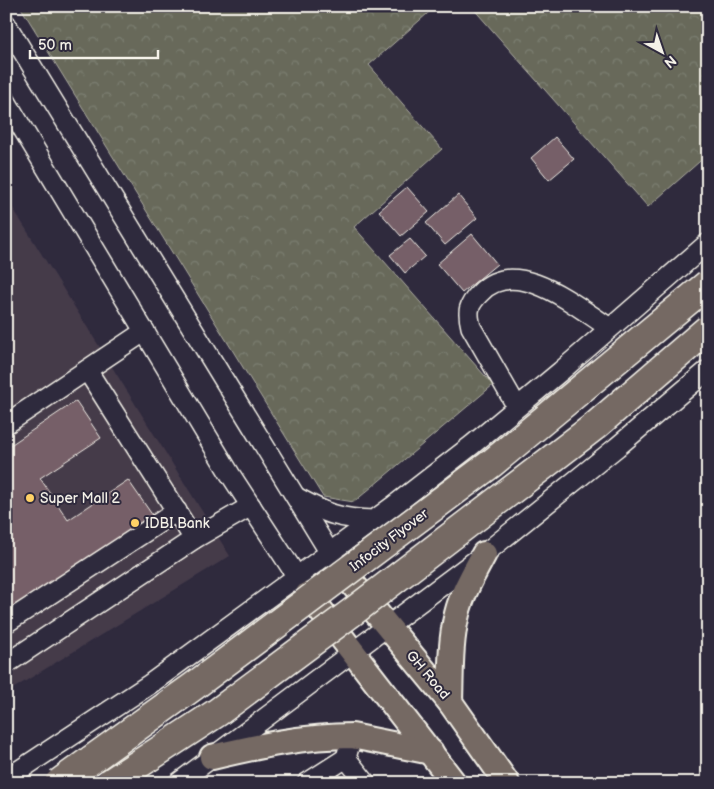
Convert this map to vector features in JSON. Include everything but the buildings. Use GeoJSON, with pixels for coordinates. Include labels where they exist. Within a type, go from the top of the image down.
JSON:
{"type":"FeatureCollection","features":[{"type":"Feature","properties":{"kind":"highway","name":"Infocity Flyover"},"geometry":{"type":"LineString","coordinates":[[59,783],[194,686],[492,463],[708,284]]}},
{"type":"Feature","properties":{"kind":"highway"},"geometry":{"type":"LineString","coordinates":[[110,783],[218,712],[362,604],[595,426],[708,329]]}},
{"type":"Feature","properties":{"kind":"main road"},"geometry":{"type":"LineString","coordinates":[[450,702],[451,659],[457,613],[466,589],[484,554]]}},
{"type":"Feature","properties":{"kind":"main road","name":"GH Road"},"geometry":{"type":"LineString","coordinates":[[336,562],[450,702],[507,783]]}},
{"type":"Feature","properties":{"kind":"main road"},"geometry":{"type":"LineString","coordinates":[[302,585],[454,783]]}},
{"type":"Feature","properties":{"kind":"main road"},"geometry":{"type":"LineString","coordinates":[[212,757],[276,742],[431,752]]}},
{"type":"Feature","properties":{"kind":"street"},"geometry":{"type":"LineString","coordinates":[[6,24],[336,562]]}},
{"type":"Feature","properties":{"kind":"street"},"geometry":{"type":"LineString","coordinates":[[6,101],[251,506],[302,585]]}},
{"type":"Feature","properties":{"kind":"street"},"geometry":{"type":"LineString","coordinates":[[6,779],[336,562],[374,520],[518,407],[708,243]]}},
{"type":"Feature","properties":{"kind":"street"},"geometry":{"type":"LineString","coordinates":[[518,407],[471,327],[468,314],[471,302],[484,288],[498,281],[510,279],[526,280],[543,286],[610,328]]}},
{"type":"Feature","properties":{"kind":"street"},"geometry":{"type":"LineString","coordinates":[[6,424],[145,332]]}},
{"type":"Feature","properties":{"kind":"street"},"geometry":{"type":"LineString","coordinates":[[87,370],[194,539]]}},
{"type":"Feature","properties":{"kind":"street"},"geometry":{"type":"LineString","coordinates":[[178,783],[352,650],[484,554],[617,447],[708,370]]}},
{"type":"Feature","properties":{"kind":"street"},"geometry":{"type":"LineString","coordinates":[[295,497],[321,511],[339,517],[374,520]]}},
{"type":"Feature","properties":{"kind":"street"},"geometry":{"type":"LineString","coordinates":[[6,664],[194,539],[251,506]]}},
{"type":"Feature","properties":{"kind":"street"},"geometry":{"type":"LineString","coordinates":[[6,623],[177,511]]}},
{"type":"Feature","properties":{"kind":"street"},"geometry":{"type":"LineString","coordinates":[[307,783],[329,777],[349,747]]}},
{"type":"Feature","properties":{"kind":"street"},"geometry":{"type":"LineString","coordinates":[[349,747],[366,783]]}},
{"type":"Feature","properties":{"kind":"shaded area"},"geometry":{"type":"Polygon","coordinates":[[[6,197],[230,556],[6,693],[6,197]]]}},
{"type":"Feature","properties":{"kind":"green space"},"geometry":{"type":"Polygon","coordinates":[[[20,6],[436,6],[369,65],[442,149],[354,227],[493,385],[354,502],[323,497],[20,6]]]}},
{"type":"Feature","properties":{"kind":"green space"},"geometry":{"type":"Polygon","coordinates":[[[471,6],[708,6],[708,154],[648,207],[471,6]]]}},
{"type":"Feature","properties":{"kind":"place","name":"Super Mall 2"},"geometry":{"type":"Point","coordinates":[30,498]}},
{"type":"Feature","properties":{"kind":"place","name":"IDBI Bank"},"geometry":{"type":"Point","coordinates":[135,523]}}]}
